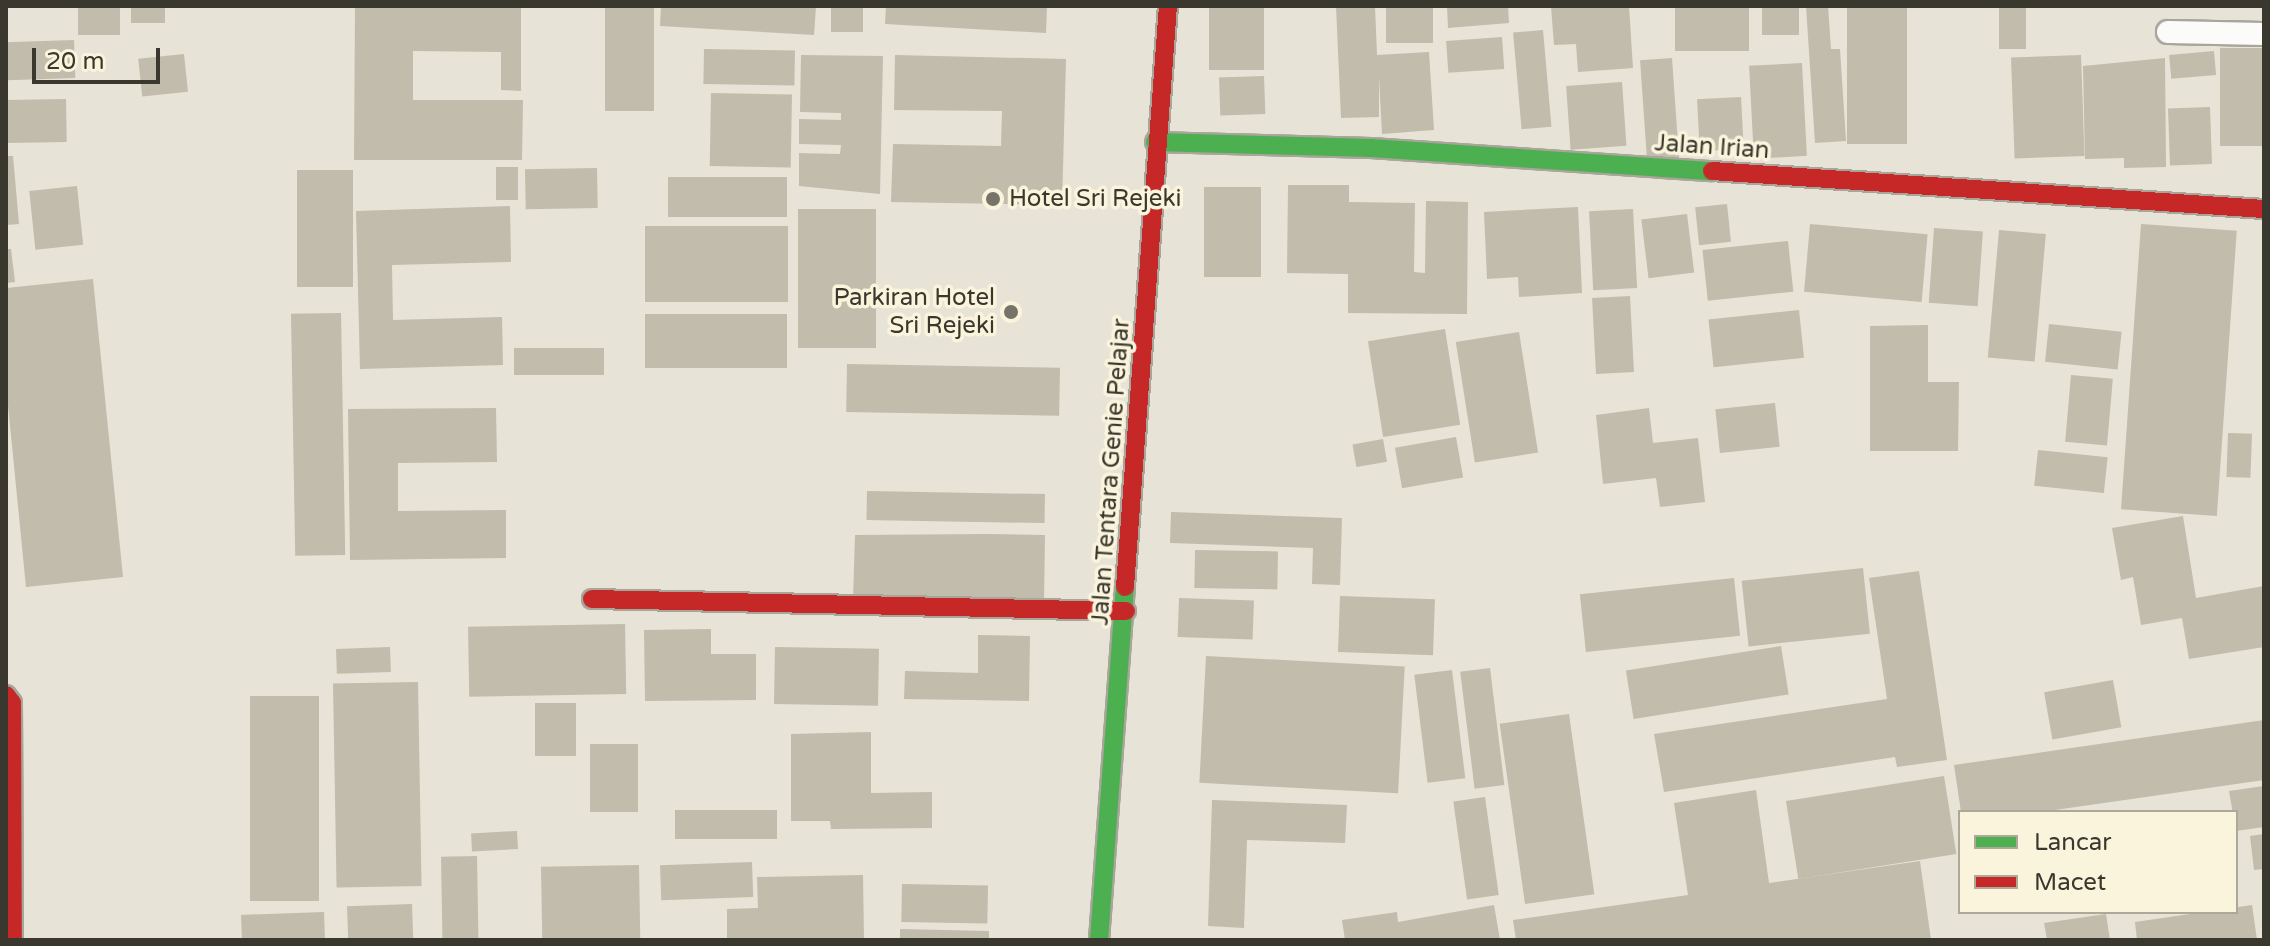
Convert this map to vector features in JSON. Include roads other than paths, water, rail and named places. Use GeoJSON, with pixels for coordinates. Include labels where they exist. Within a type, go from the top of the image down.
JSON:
{"type":"FeatureCollection","features":[{"type":"Feature","properties":{"kind":"street","name":"Jalan Tentara Genie Pelajar"},"geometry":{"type":"LineString","coordinates":[[1099,940],[1126,611],[1155,142],[1168,6]]}},
{"type":"Feature","properties":{"kind":"street","name":"Jalan Irian"},"geometry":{"type":"LineString","coordinates":[[1155,142],[1371,148],[2264,209]]}},
{"type":"Feature","properties":{"kind":"street"},"geometry":{"type":"LineString","coordinates":[[592,599],[1126,611]]}},
{"type":"Feature","properties":{"kind":"street"},"geometry":{"type":"LineString","coordinates":[[6,695],[12,703],[13,940]]}},
{"type":"Feature","properties":{"kind":"lane"},"geometry":{"type":"LineString","coordinates":[[2168,32],[2264,34]]}},
{"type":"Feature","properties":{"kind":"place","name":"Hotel Sri Rejeki"},"geometry":{"type":"Point","coordinates":[993,199]}},
{"type":"Feature","properties":{"kind":"place","name":"Parkiran Hotel Sri Rejeki"},"geometry":{"type":"Point","coordinates":[1011,312]}}]}
